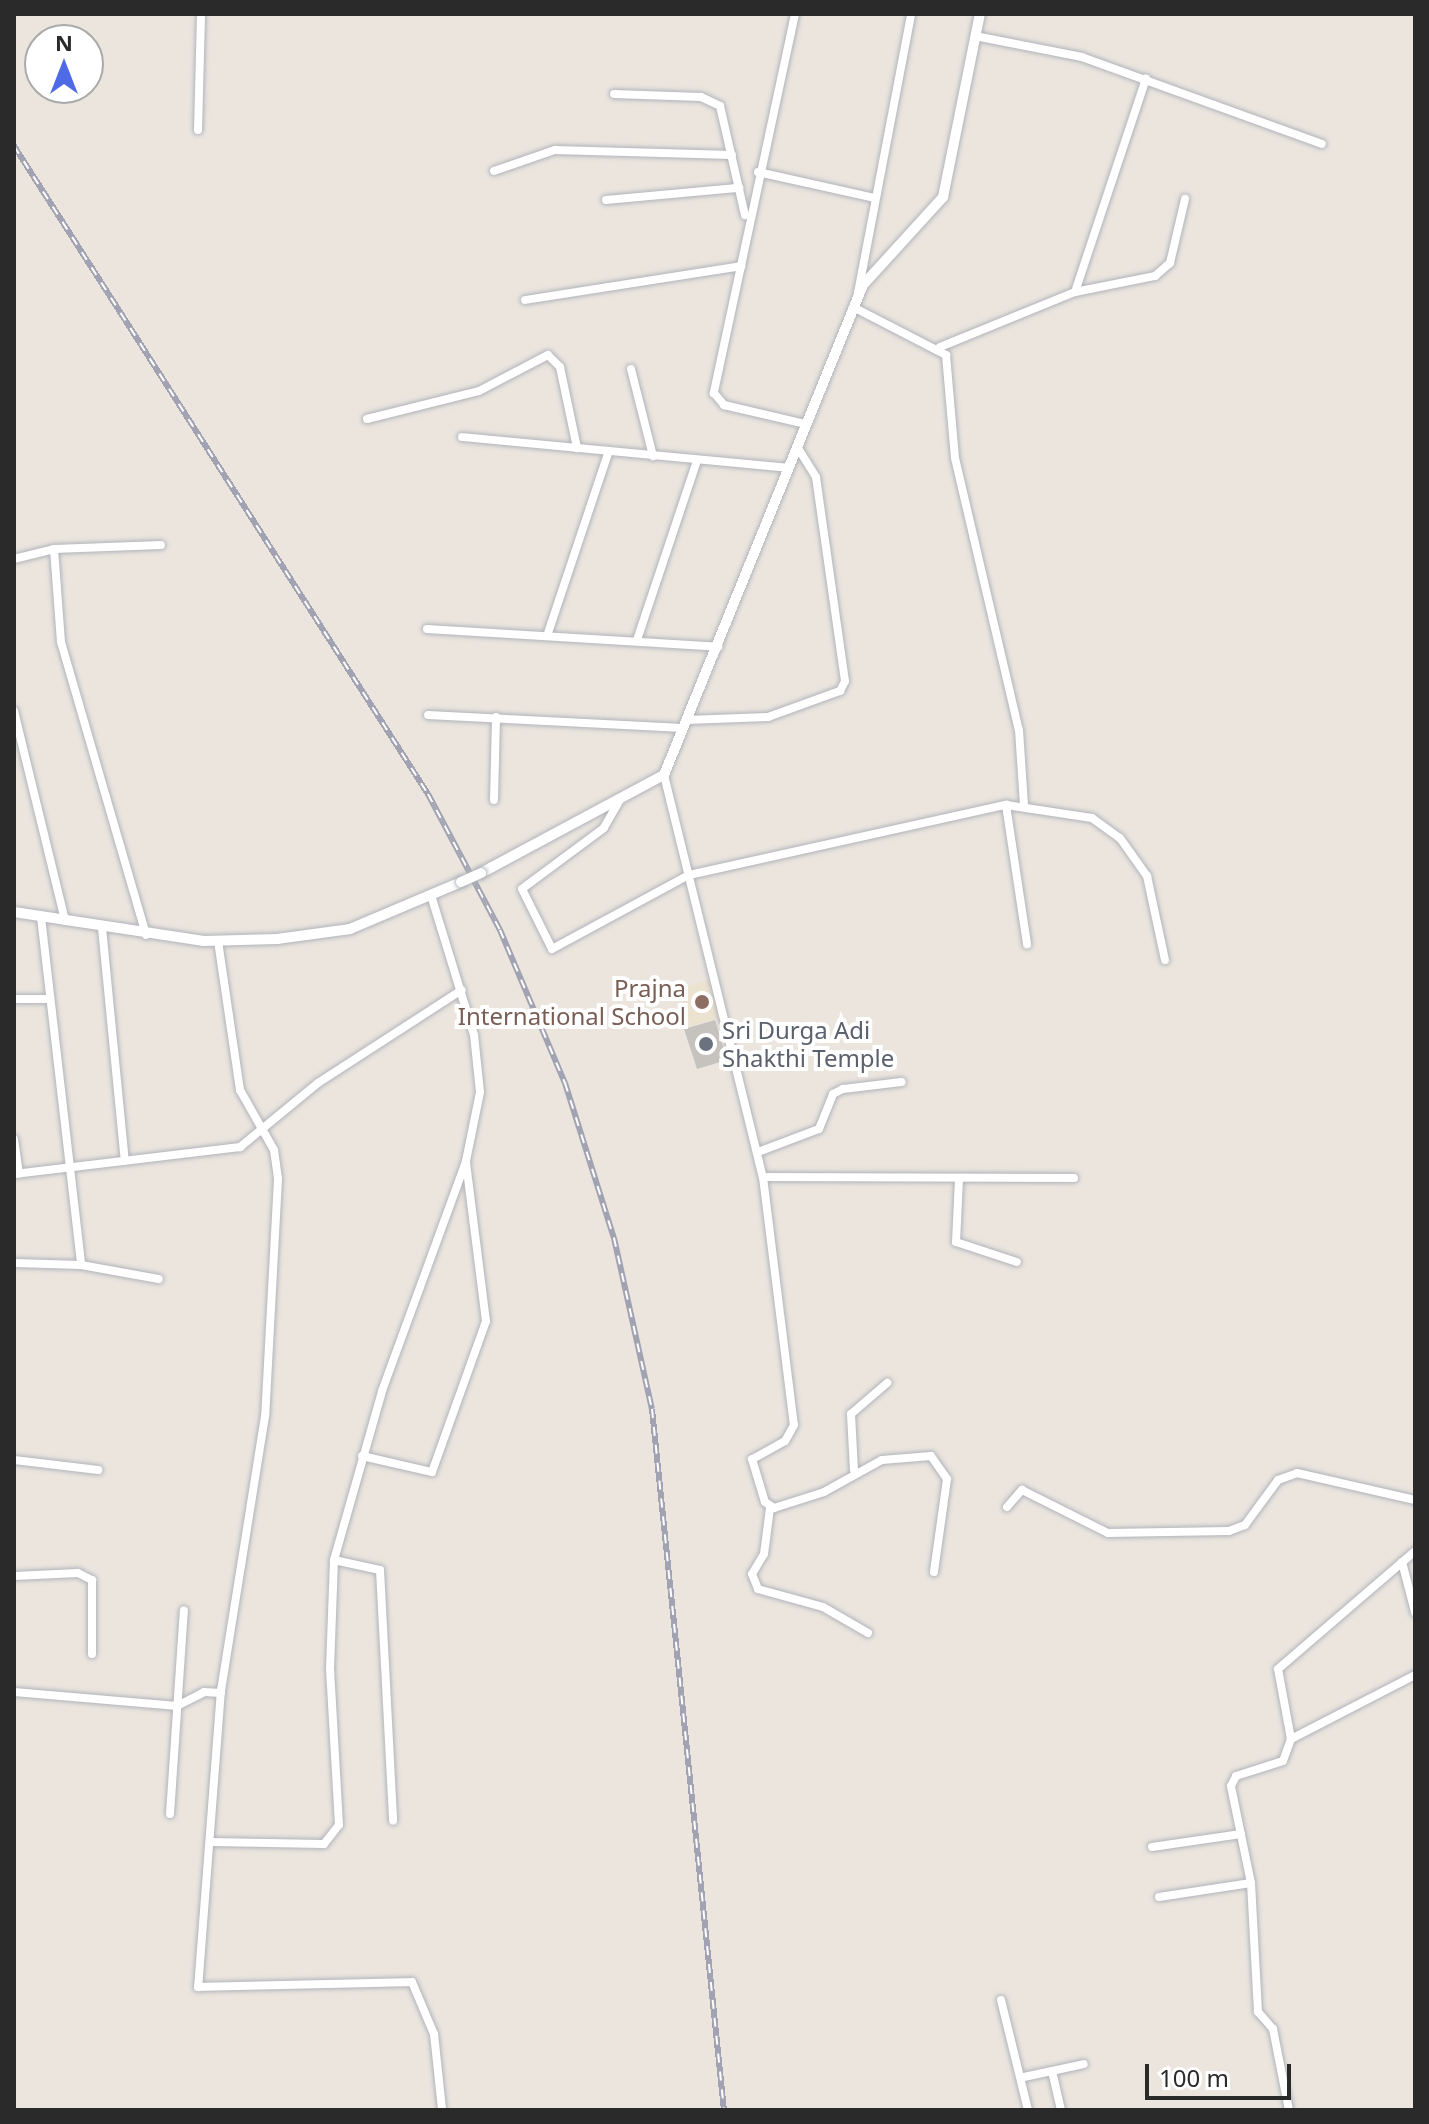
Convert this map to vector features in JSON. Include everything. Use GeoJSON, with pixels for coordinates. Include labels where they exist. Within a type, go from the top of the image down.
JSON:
{"type":"FeatureCollection","features":[{"type":"Feature","properties":{"kind":"street"},"geometry":{"type":"LineString","coordinates":[[198,130],[201,14]]}},
{"type":"Feature","properties":{"kind":"street"},"geometry":{"type":"LineString","coordinates":[[795,14],[747,219],[741,266],[714,393],[724,405],[805,424]]}},
{"type":"Feature","properties":{"kind":"street"},"geometry":{"type":"LineString","coordinates":[[868,1633],[823,1607],[758,1589],[752,1574],[764,1554],[770,1508],[752,1459],[785,1441],[794,1425],[758,1152],[664,775],[855,303],[911,14]]}},
{"type":"Feature","properties":{"kind":"street"},"geometry":{"type":"LineString","coordinates":[[855,303],[943,197],[980,14]]}},
{"type":"Feature","properties":{"kind":"street"},"geometry":{"type":"LineString","coordinates":[[975,36],[1082,57],[1322,144]]}},
{"type":"Feature","properties":{"kind":"street"},"geometry":{"type":"LineString","coordinates":[[1075,292],[1146,79]]}},
{"type":"Feature","properties":{"kind":"street"},"geometry":{"type":"LineString","coordinates":[[614,94],[711,99],[720,106],[747,219]]}},
{"type":"Feature","properties":{"kind":"street"},"geometry":{"type":"LineString","coordinates":[[494,171],[555,150],[732,155]]}},
{"type":"Feature","properties":{"kind":"street"},"geometry":{"type":"LineString","coordinates":[[758,172],[874,198]]}},
{"type":"Feature","properties":{"kind":"street"},"geometry":{"type":"LineString","coordinates":[[606,200],[739,188]]}},
{"type":"Feature","properties":{"kind":"street"},"geometry":{"type":"LineString","coordinates":[[940,347],[1075,292],[1165,271],[1185,199]]}},
{"type":"Feature","properties":{"kind":"street"},"geometry":{"type":"LineString","coordinates":[[525,300],[741,266]]}},
{"type":"Feature","properties":{"kind":"street"},"geometry":{"type":"LineString","coordinates":[[855,303],[940,347],[946,355],[955,458],[1019,730],[1024,805]]}},
{"type":"Feature","properties":{"kind":"street"},"geometry":{"type":"LineString","coordinates":[[367,419],[479,391],[548,355],[560,367],[577,448]]}},
{"type":"Feature","properties":{"kind":"street"},"geometry":{"type":"LineString","coordinates":[[631,369],[653,456]]}},
{"type":"Feature","properties":{"kind":"street"},"geometry":{"type":"LineString","coordinates":[[462,437],[789,468]]}},
{"type":"Feature","properties":{"kind":"street"},"geometry":{"type":"LineString","coordinates":[[428,715],[685,724],[768,717],[840,691],[845,681],[816,477],[797,447]]}},
{"type":"Feature","properties":{"kind":"street"},"geometry":{"type":"LineString","coordinates":[[547,636],[609,451]]}},
{"type":"Feature","properties":{"kind":"street"},"geometry":{"type":"LineString","coordinates":[[637,640],[697,461]]}},
{"type":"Feature","properties":{"kind":"street"},"geometry":{"type":"LineString","coordinates":[[14,559],[54,549],[161,545]]}},
{"type":"Feature","properties":{"kind":"street"},"geometry":{"type":"LineString","coordinates":[[54,549],[61,642],[146,935]]}},
{"type":"Feature","properties":{"kind":"street"},"geometry":{"type":"LineString","coordinates":[[427,629],[718,647]]}},
{"type":"Feature","properties":{"kind":"street"},"geometry":{"type":"LineString","coordinates":[[14,711],[65,921]]}},
{"type":"Feature","properties":{"kind":"street"},"geometry":{"type":"LineString","coordinates":[[494,800],[496,717]]}},
{"type":"Feature","properties":{"kind":"street"},"geometry":{"type":"LineString","coordinates":[[14,912],[146,935],[218,941],[350,929],[481,873],[664,775]]}},
{"type":"Feature","properties":{"kind":"street"},"geometry":{"type":"LineString","coordinates":[[621,798],[604,828],[527,879],[522,889],[545,943],[560,948],[689,875],[1006,805],[1024,805],[1092,818],[1120,838],[1147,876],[1165,960]]}},
{"type":"Feature","properties":{"kind":"street"},"geometry":{"type":"LineString","coordinates":[[1006,805],[1027,944]]}},
{"type":"Feature","properties":{"kind":"street"},"geometry":{"type":"LineString","coordinates":[[210,1842],[324,1844],[339,1825],[330,1669],[334,1560],[362,1456],[466,1161],[480,1092],[462,990],[431,895]]}},
{"type":"Feature","properties":{"kind":"street"},"geometry":{"type":"LineString","coordinates":[[41,917],[48,999],[81,1265]]}},
{"type":"Feature","properties":{"kind":"street"},"geometry":{"type":"LineString","coordinates":[[102,928],[125,1161]]}},
{"type":"Feature","properties":{"kind":"street"},"geometry":{"type":"LineString","coordinates":[[218,941],[240,1090],[263,1126],[278,1165],[265,1416],[221,1693],[201,1991],[412,1982],[434,2034],[442,2109]]}},
{"type":"Feature","properties":{"kind":"street"},"geometry":{"type":"LineString","coordinates":[[14,1139],[16,1174],[240,1147],[263,1126],[462,990]]}},
{"type":"Feature","properties":{"kind":"street"},"geometry":{"type":"LineString","coordinates":[[14,999],[48,999]]}},
{"type":"Feature","properties":{"kind":"street"},"geometry":{"type":"LineString","coordinates":[[758,1152],[819,1129],[833,1094],[843,1089],[902,1082]]}},
{"type":"Feature","properties":{"kind":"street"},"geometry":{"type":"LineString","coordinates":[[362,1456],[432,1472],[486,1321],[466,1161]]}},
{"type":"Feature","properties":{"kind":"street"},"geometry":{"type":"LineString","coordinates":[[763,1177],[1074,1178]]}},
{"type":"Feature","properties":{"kind":"street"},"geometry":{"type":"LineString","coordinates":[[959,1179],[956,1242],[1017,1262]]}},
{"type":"Feature","properties":{"kind":"street"},"geometry":{"type":"LineString","coordinates":[[14,1263],[81,1265],[159,1279]]}},
{"type":"Feature","properties":{"kind":"street"},"geometry":{"type":"LineString","coordinates":[[854,1470],[851,1414],[887,1383]]}},
{"type":"Feature","properties":{"kind":"street"},"geometry":{"type":"LineString","coordinates":[[14,1460],[98,1470]]}},
{"type":"Feature","properties":{"kind":"street"},"geometry":{"type":"LineString","coordinates":[[770,1508],[824,1492],[854,1470],[882,1460],[938,1460],[947,1479],[934,1572]]}},
{"type":"Feature","properties":{"kind":"street"},"geometry":{"type":"LineString","coordinates":[[1007,1507],[1022,1490],[1108,1533],[1229,1531],[1245,1525],[1278,1480],[1297,1473],[1415,1500]]}},
{"type":"Feature","properties":{"kind":"street"},"geometry":{"type":"LineString","coordinates":[[1289,2110],[1273,2029],[1256,1999],[1251,1883],[1241,1834],[1236,1776],[1283,1761],[1291,1739],[1278,1669],[1415,1551]]}},
{"type":"Feature","properties":{"kind":"street"},"geometry":{"type":"LineString","coordinates":[[334,1560],[380,1570],[393,1821]]}},
{"type":"Feature","properties":{"kind":"street"},"geometry":{"type":"LineString","coordinates":[[1402,1562],[1415,1612]]}},
{"type":"Feature","properties":{"kind":"street"},"geometry":{"type":"LineString","coordinates":[[14,1576],[78,1573],[92,1580],[92,1654]]}},
{"type":"Feature","properties":{"kind":"street"},"geometry":{"type":"LineString","coordinates":[[170,1814],[184,1610]]}},
{"type":"Feature","properties":{"kind":"street"},"geometry":{"type":"LineString","coordinates":[[1291,1739],[1415,1675]]}},
{"type":"Feature","properties":{"kind":"street"},"geometry":{"type":"LineString","coordinates":[[14,1692],[177,1706],[204,1692],[221,1693]]}},
{"type":"Feature","properties":{"kind":"street"},"geometry":{"type":"LineString","coordinates":[[1152,1847],[1241,1834]]}},
{"type":"Feature","properties":{"kind":"street"},"geometry":{"type":"LineString","coordinates":[[1159,1897],[1251,1883]]}},
{"type":"Feature","properties":{"kind":"street"},"geometry":{"type":"LineString","coordinates":[[1001,2000],[1024,2077],[1028,2110]]}},
{"type":"Feature","properties":{"kind":"street"},"geometry":{"type":"LineString","coordinates":[[1024,2077],[1084,2064]]}},
{"type":"Feature","properties":{"kind":"street"},"geometry":{"type":"LineString","coordinates":[[1052,2071],[1061,2110]]}},
{"type":"Feature","properties":{"kind":"shaded area","name":"Prajna International School"},"geometry":{"type":"Polygon","coordinates":[[[712,979],[724,1016],[691,1026],[679,989],[712,979]]]}},
{"type":"Feature","properties":{"kind":"building","name":"Sri Durga Adi Shakthi Temple"},"geometry":{"type":"Polygon","coordinates":[[[715,1020],[727,1060],[697,1069],[684,1029],[715,1020]]]}},
{"type":"Feature","properties":{"kind":"railway"},"geometry":{"type":"LineString","coordinates":[[14,146],[428,794],[500,930],[565,1083],[614,1238],[652,1409],[724,2110]]}},
{"type":"Feature","properties":{"kind":"place","name":"Prajna International School"},"geometry":{"type":"Point","coordinates":[702,1002]}},
{"type":"Feature","properties":{"kind":"place","name":"Sri Durga Adi Shakthi Temple"},"geometry":{"type":"Point","coordinates":[706,1044]}}]}
